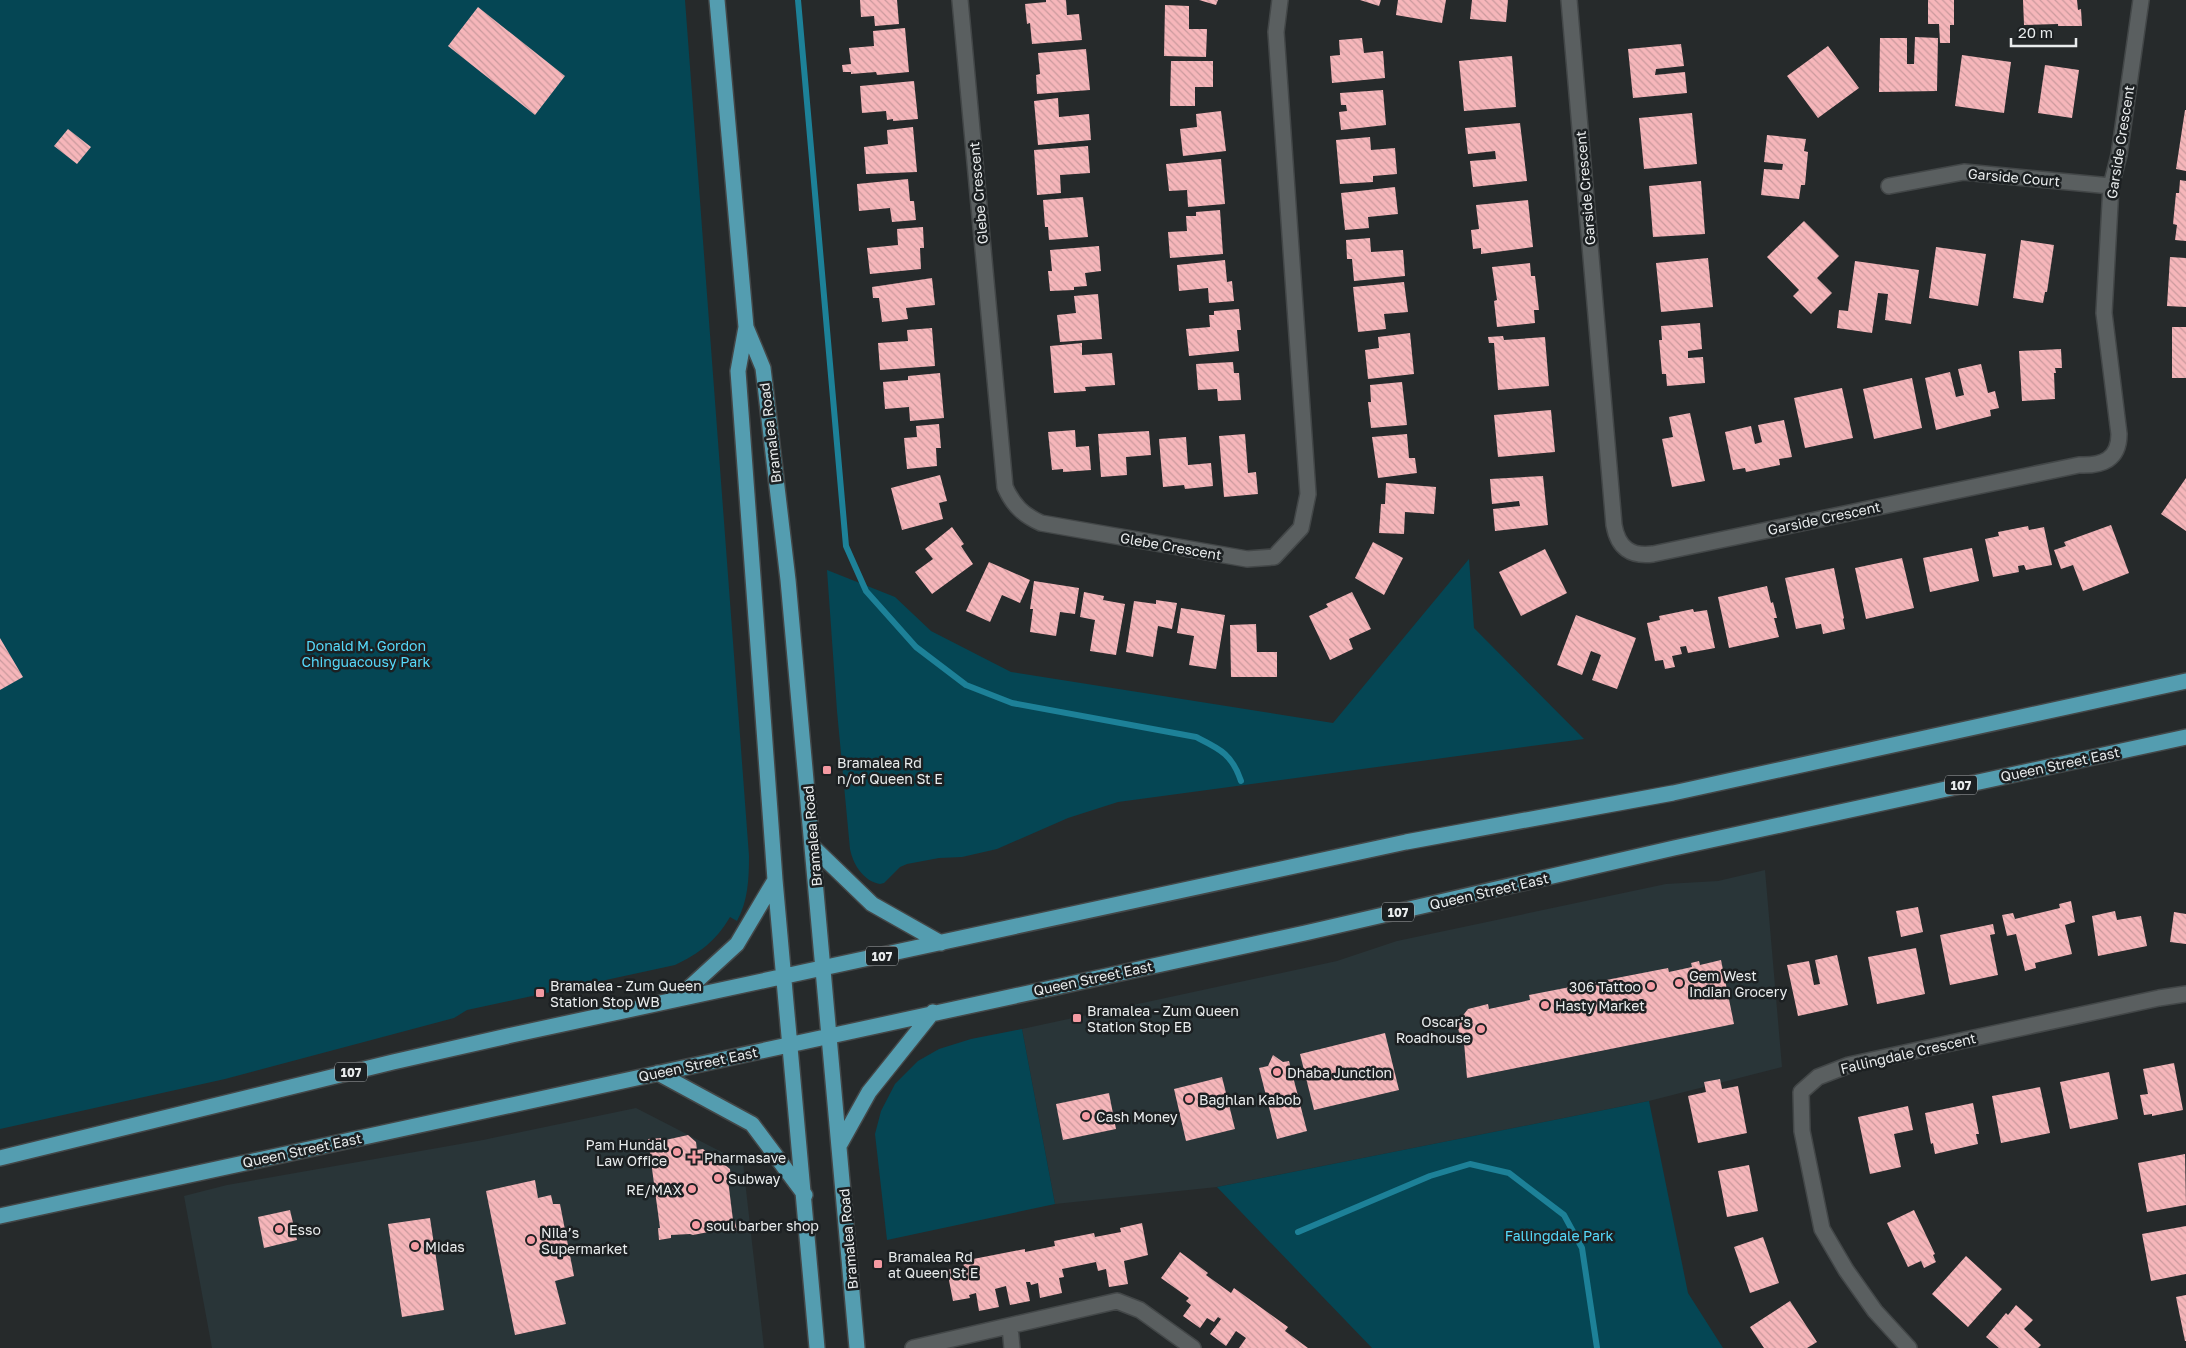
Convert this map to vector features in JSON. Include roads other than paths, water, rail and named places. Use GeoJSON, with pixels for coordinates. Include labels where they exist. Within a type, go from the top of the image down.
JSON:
{"type":"FeatureCollection","features":[{"type":"Feature","properties":{"kind":"main road","name":"Bramalea Road"},"geometry":{"type":"LineString","coordinates":[[717,0],[746,327],[738,371],[775,880],[805,1195],[817,1348]]}},
{"type":"Feature","properties":{"kind":"main road","name":"Bramalea Road"},"geometry":{"type":"LineString","coordinates":[[746,327],[762,368],[788,580],[857,1348]]}},
{"type":"Feature","properties":{"kind":"main road","name":"107"},"geometry":{"type":"LineString","coordinates":[[0,1158],[402,1060],[676,1000],[1406,842],[1673,792],[2186,680]]}},
{"type":"Feature","properties":{"kind":"main road","name":"Queen Street East"},"geometry":{"type":"LineString","coordinates":[[0,1216],[933,1012],[1305,933],[1674,848],[2186,737]]}},
{"type":"Feature","properties":{"kind":"main road"},"geometry":{"type":"LineString","coordinates":[[812,847],[872,904],[941,943]]}},
{"type":"Feature","properties":{"kind":"main road"},"geometry":{"type":"LineString","coordinates":[[676,1000],[737,944],[775,880]]}},
{"type":"Feature","properties":{"kind":"main road"},"geometry":{"type":"LineString","coordinates":[[840,1144],[869,1092],[933,1012]]}},
{"type":"Feature","properties":{"kind":"main road"},"geometry":{"type":"LineString","coordinates":[[658,1073],[752,1124],[805,1195]]}},
{"type":"Feature","properties":{"kind":"street","name":"Glebe Crescent"},"geometry":{"type":"LineString","coordinates":[[960,0],[1005,487],[1010,498],[1019,510],[1029,518],[1040,523],[1247,559],[1274,557],[1301,528],[1308,494],[1276,32],[1280,0]]}},
{"type":"Feature","properties":{"kind":"street","name":"Garside Crescent"},"geometry":{"type":"LineString","coordinates":[[1569,0],[1614,525],[1619,541],[1631,553],[1638,555],[1653,554],[2079,465],[2092,466],[2103,463],[2119,447],[2104,313],[2111,186],[2119,155],[2140,0]]}},
{"type":"Feature","properties":{"kind":"street","name":"Garside Court"},"geometry":{"type":"LineString","coordinates":[[1889,186],[1964,172],[2111,186]]}},
{"type":"Feature","properties":{"kind":"street","name":"Fallingdale Crescent"},"geometry":{"type":"LineString","coordinates":[[1909,1348],[1876,1312],[1846,1270],[1822,1229],[1802,1131],[1801,1092],[1818,1077],[1849,1065],[2149,1000],[2186,994]]}},
{"type":"Feature","properties":{"kind":"street"},"geometry":{"type":"LineString","coordinates":[[913,1348],[1117,1301],[1140,1310],[1193,1348]]}},
{"type":"Feature","properties":{"kind":"street"},"geometry":{"type":"LineString","coordinates":[[1010,1327],[1012,1348]]}},
{"type":"Feature","properties":{"kind":"waterway"},"geometry":{"type":"LineString","coordinates":[[798,0],[846,546],[866,591],[916,647],[966,685],[1012,703],[1196,737],[1224,753],[1234,764],[1241,781]]}},
{"type":"Feature","properties":{"kind":"waterway"},"geometry":{"type":"LineString","coordinates":[[1298,1232],[1430,1176],[1470,1164],[1509,1173],[1564,1215],[1582,1248],[1597,1348]]}},
{"type":"Feature","properties":{"kind":"place","name":"Bramalea Rd n/of Queen St E"},"geometry":{"type":"Point","coordinates":[827,770]}},
{"type":"Feature","properties":{"kind":"place","name":"Gem West Indian Grocery"},"geometry":{"type":"Point","coordinates":[1679,983]}},
{"type":"Feature","properties":{"kind":"place","name":"306 Tattoo"},"geometry":{"type":"Point","coordinates":[1651,986]}},
{"type":"Feature","properties":{"kind":"place","name":"Bramalea - Zum Queen Station Stop WB"},"geometry":{"type":"Point","coordinates":[540,993]}},
{"type":"Feature","properties":{"kind":"place","name":"Hasty Market"},"geometry":{"type":"Point","coordinates":[1545,1005]}},
{"type":"Feature","properties":{"kind":"place","name":"Bramalea - Zum Queen Station Stop EB"},"geometry":{"type":"Point","coordinates":[1077,1018]}},
{"type":"Feature","properties":{"kind":"place","name":"Oscar's Roadhouse"},"geometry":{"type":"Point","coordinates":[1481,1029]}},
{"type":"Feature","properties":{"kind":"place","name":"Dhaba Junction"},"geometry":{"type":"Point","coordinates":[1277,1072]}},
{"type":"Feature","properties":{"kind":"place","name":"Baghlan Kabob"},"geometry":{"type":"Point","coordinates":[1189,1099]}},
{"type":"Feature","properties":{"kind":"place","name":"Cash Money"},"geometry":{"type":"Point","coordinates":[1086,1116]}},
{"type":"Feature","properties":{"kind":"place","name":"Pam Hundal Law Office"},"geometry":{"type":"Point","coordinates":[677,1152]}},
{"type":"Feature","properties":{"kind":"place","name":"Pharmasave"},"geometry":{"type":"Point","coordinates":[694,1157]}},
{"type":"Feature","properties":{"kind":"place","name":"Subway"},"geometry":{"type":"Point","coordinates":[718,1178]}},
{"type":"Feature","properties":{"kind":"place","name":"RE/MAX"},"geometry":{"type":"Point","coordinates":[692,1189]}},
{"type":"Feature","properties":{"kind":"place","name":"soul barber shop"},"geometry":{"type":"Point","coordinates":[696,1225]}},
{"type":"Feature","properties":{"kind":"place","name":"Esso"},"geometry":{"type":"Point","coordinates":[279,1229]}},
{"type":"Feature","properties":{"kind":"place","name":"Nila’s Supermarket"},"geometry":{"type":"Point","coordinates":[531,1240]}},
{"type":"Feature","properties":{"kind":"place","name":"Midas"},"geometry":{"type":"Point","coordinates":[415,1246]}},
{"type":"Feature","properties":{"kind":"place","name":"Bramalea Rd at Queen St E"},"geometry":{"type":"Point","coordinates":[878,1264]}},
{"type":"Feature","properties":{"kind":"park label","name":"Donald M. Gordon Chinguacousy Park"},"geometry":{"type":"Point","coordinates":[366,654]}},
{"type":"Feature","properties":{"kind":"park label","name":"Fallingdale Park"},"geometry":{"type":"Point","coordinates":[1559,1235]}}]}
